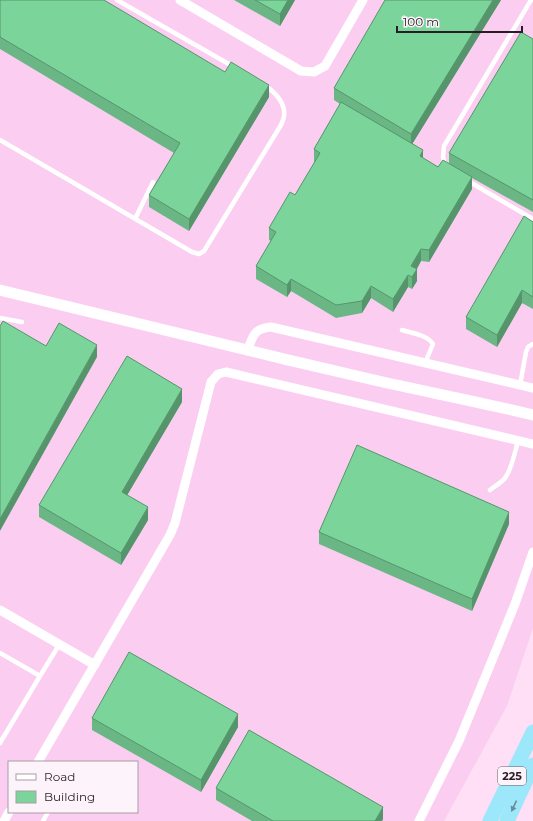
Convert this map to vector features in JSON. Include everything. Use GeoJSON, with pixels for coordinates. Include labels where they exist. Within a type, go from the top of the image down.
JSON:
{"type":"FeatureCollection","features":[{"type":"Feature","properties":{"kind":"highway","name":"225"},"geometry":{"type":"LineString","coordinates":[[490,821],[533,732]]}},
{"type":"Feature","properties":{"kind":"highway","name":"225"},"geometry":{"type":"LineString","coordinates":[[507,821],[533,765]]}},
{"type":"Feature","properties":{"kind":"street"},"geometry":{"type":"LineString","coordinates":[[180,0],[301,71],[314,72],[325,66],[363,0]]}},
{"type":"Feature","properties":{"kind":"street"},"geometry":{"type":"LineString","coordinates":[[0,290],[247,351],[533,415]]}},
{"type":"Feature","properties":{"kind":"street"},"geometry":{"type":"LineString","coordinates":[[247,351],[256,332],[263,328],[271,327],[533,388]]}},
{"type":"Feature","properties":{"kind":"street"},"geometry":{"type":"LineString","coordinates":[[39,761],[170,535],[175,522],[211,382],[218,374],[226,372],[533,444]]}},
{"type":"Feature","properties":{"kind":"street"},"geometry":{"type":"LineString","coordinates":[[419,821],[459,741],[515,604],[533,552]]}},
{"type":"Feature","properties":{"kind":"street"},"geometry":{"type":"LineString","coordinates":[[0,610],[95,665]]}},
{"type":"Feature","properties":{"kind":"lane"},"geometry":{"type":"LineString","coordinates":[[117,0],[241,72]]}},
{"type":"Feature","properties":{"kind":"lane"},"geometry":{"type":"LineString","coordinates":[[451,170],[445,166],[443,157],[444,146],[531,0]]}},
{"type":"Feature","properties":{"kind":"lane"},"geometry":{"type":"LineString","coordinates":[[0,140],[192,252],[199,254],[204,251],[281,125],[284,115],[283,106],[279,98],[262,84]]}},
{"type":"Feature","properties":{"kind":"lane"},"geometry":{"type":"LineString","coordinates":[[463,178],[533,219]]}},
{"type":"Feature","properties":{"kind":"lane"},"geometry":{"type":"LineString","coordinates":[[135,219],[153,182]]}},
{"type":"Feature","properties":{"kind":"lane"},"geometry":{"type":"LineString","coordinates":[[0,318],[22,322]]}},
{"type":"Feature","properties":{"kind":"lane"},"geometry":{"type":"LineString","coordinates":[[402,330],[430,340],[433,344],[426,363]]}},
{"type":"Feature","properties":{"kind":"lane"},"geometry":{"type":"LineString","coordinates":[[520,385],[526,352],[528,347],[533,344]]}},
{"type":"Feature","properties":{"kind":"lane"},"geometry":{"type":"LineString","coordinates":[[490,490],[506,477],[511,466],[518,441]]}},
{"type":"Feature","properties":{"kind":"lane"},"geometry":{"type":"LineString","coordinates":[[0,743],[59,644]]}},
{"type":"Feature","properties":{"kind":"lane"},"geometry":{"type":"LineString","coordinates":[[0,653],[40,676]]}},
{"type":"Feature","properties":{"kind":"shaded area"},"geometry":{"type":"Polygon","coordinates":[[[0,0],[533,0],[533,628],[507,706],[444,821],[0,821],[0,0]]]}},
{"type":"Feature","properties":{"kind":"building"},"geometry":{"type":"Polygon","coordinates":[[[0,0],[104,0],[225,72],[231,62],[269,85],[189,219],[149,195],[180,143],[0,37],[0,0]]]}},
{"type":"Feature","properties":{"kind":"building"},"geometry":{"type":"Polygon","coordinates":[[[255,0],[288,0],[280,14],[255,0]]]}},
{"type":"Feature","properties":{"kind":"building"},"geometry":{"type":"Polygon","coordinates":[[[385,0],[493,0],[411,134],[334,88],[385,0]]]}},
{"type":"Feature","properties":{"kind":"building"},"geometry":{"type":"Polygon","coordinates":[[[521,32],[533,39],[533,200],[449,153],[521,32]]]}},
{"type":"Feature","properties":{"kind":"building"},"geometry":{"type":"Polygon","coordinates":[[[341,102],[423,150],[420,156],[438,167],[443,160],[472,177],[429,250],[421,249],[411,266],[417,269],[412,277],[408,275],[393,299],[371,286],[362,301],[336,305],[291,279],[287,285],[256,266],[276,232],[269,228],[290,192],[295,195],[320,153],[314,149],[341,102]]]}},
{"type":"Feature","properties":{"kind":"building"},"geometry":{"type":"Polygon","coordinates":[[[524,216],[533,222],[533,297],[522,290],[497,335],[466,317],[524,216]]]}},
{"type":"Feature","properties":{"kind":"building"},"geometry":{"type":"Polygon","coordinates":[[[3,321],[46,346],[59,323],[97,345],[0,519],[0,326],[3,321]]]}},
{"type":"Feature","properties":{"kind":"building"},"geometry":{"type":"Polygon","coordinates":[[[127,356],[182,389],[122,492],[148,507],[121,553],[39,505],[127,356]]]}},
{"type":"Feature","properties":{"kind":"building"},"geometry":{"type":"Polygon","coordinates":[[[357,445],[509,512],[472,599],[319,532],[357,445]]]}},
{"type":"Feature","properties":{"kind":"building"},"geometry":{"type":"Polygon","coordinates":[[[129,652],[238,714],[201,780],[92,718],[129,652]]]}},
{"type":"Feature","properties":{"kind":"building"},"geometry":{"type":"Polygon","coordinates":[[[249,730],[383,807],[375,821],[273,821],[216,788],[249,730]]]}}]}
